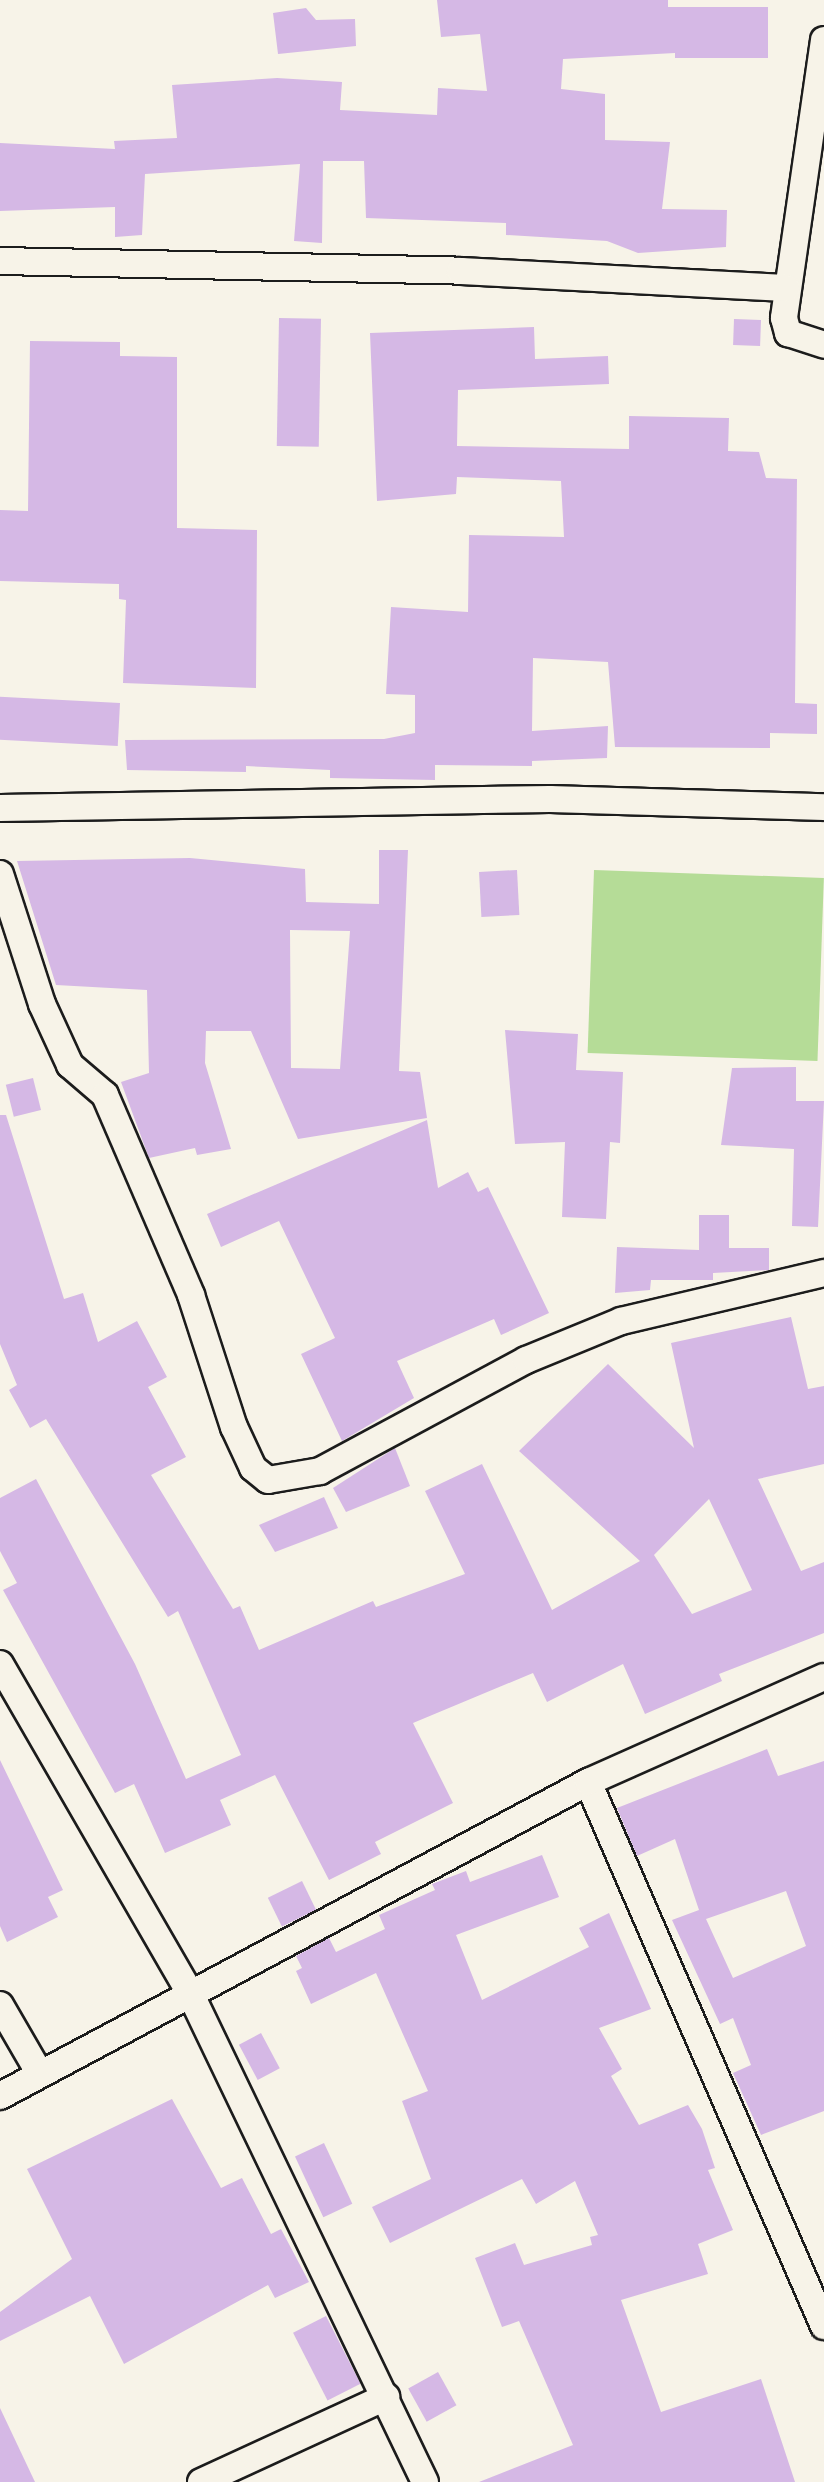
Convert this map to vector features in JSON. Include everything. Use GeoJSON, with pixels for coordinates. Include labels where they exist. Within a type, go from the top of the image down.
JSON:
{"type":"FeatureCollection","features":[{"type":"Feature","properties":{"kind":"street"},"geometry":{"type":"LineString","coordinates":[[824,40],[787,288],[788,333],[824,345]]}},
{"type":"Feature","properties":{"kind":"street"},"geometry":{"type":"LineString","coordinates":[[0,261],[460,271],[787,288]]}},
{"type":"Feature","properties":{"kind":"street"},"geometry":{"type":"LineString","coordinates":[[0,808],[550,799],[824,807]]}},
{"type":"Feature","properties":{"kind":"street"},"geometry":{"type":"LineString","coordinates":[[0,874],[42,1004],[70,1065],[105,1095],[191,1295],[234,1427],[253,1468],[268,1480],[320,1471],[526,1360],[621,1321],[824,1273]]}},
{"type":"Feature","properties":{"kind":"street"},"geometry":{"type":"LineString","coordinates":[[0,1664],[192,1997],[425,2482]]}},
{"type":"Feature","properties":{"kind":"street"},"geometry":{"type":"LineString","coordinates":[[0,2096],[192,1997],[588,1782],[824,1676]]}},
{"type":"Feature","properties":{"kind":"street"},"geometry":{"type":"LineString","coordinates":[[588,1782],[824,2326]]}},
{"type":"Feature","properties":{"kind":"street"},"geometry":{"type":"LineString","coordinates":[[0,2006],[40,2074]]}},
{"type":"Feature","properties":{"kind":"street"},"geometry":{"type":"LineString","coordinates":[[201,2482],[386,2397]]}},
{"type":"Feature","properties":{"kind":"green space"},"geometry":{"type":"Polygon","coordinates":[[[594,870],[824,878],[817,1061],[588,1053],[594,870]]]}},
{"type":"Feature","properties":{"kind":"building"},"geometry":{"type":"Polygon","coordinates":[[[437,0],[668,0],[668,7],[768,7],[768,58],[675,58],[675,53],[563,59],[561,89],[605,94],[605,140],[670,142],[662,209],[727,210],[726,247],[638,253],[607,241],[506,235],[506,223],[366,218],[364,161],[323,161],[322,243],[294,241],[300,164],[145,174],[142,235],[115,237],[115,207],[0,211],[0,143],[115,149],[114,141],[177,138],[172,85],[277,78],[342,82],[340,110],[437,115],[438,88],[487,91],[480,34],[441,37],[437,0]]]}},
{"type":"Feature","properties":{"kind":"building"},"geometry":{"type":"Polygon","coordinates":[[[306,8],[316,20],[355,19],[356,46],[278,54],[273,13],[306,8]]]}},
{"type":"Feature","properties":{"kind":"building"},"geometry":{"type":"Polygon","coordinates":[[[279,318],[321,319],[319,447],[277,446],[279,318]]]}},
{"type":"Feature","properties":{"kind":"building"},"geometry":{"type":"Polygon","coordinates":[[[734,319],[761,320],[760,346],[733,345],[734,319]]]}},
{"type":"Feature","properties":{"kind":"building"},"geometry":{"type":"Polygon","coordinates":[[[534,327],[535,359],[608,356],[609,384],[458,390],[457,446],[629,449],[629,416],[729,418],[728,451],[759,452],[766,478],[797,479],[795,703],[817,704],[817,734],[770,733],[770,748],[615,747],[608,662],[533,658],[532,731],[608,726],[607,758],[532,761],[532,766],[435,765],[435,780],[330,778],[330,770],[246,766],[246,772],[127,770],[125,740],[384,739],[415,733],[415,695],[386,694],[391,607],[468,612],[469,535],[564,537],[561,481],[457,477],[456,494],[377,501],[370,333],[534,327]]]}},
{"type":"Feature","properties":{"kind":"building"},"geometry":{"type":"Polygon","coordinates":[[[30,341],[120,342],[120,356],[177,357],[177,528],[257,530],[256,688],[123,683],[126,600],[119,599],[119,584],[0,581],[0,510],[28,511],[30,341]]]}},
{"type":"Feature","properties":{"kind":"building"},"geometry":{"type":"Polygon","coordinates":[[[0,697],[120,703],[118,746],[0,740],[0,697]]]}},
{"type":"Feature","properties":{"kind":"building"},"geometry":{"type":"Polygon","coordinates":[[[379,850],[408,850],[399,1071],[420,1072],[427,1118],[298,1139],[251,1031],[206,1031],[205,1063],[231,1149],[197,1155],[195,1148],[149,1158],[121,1082],[149,1073],[147,990],[56,985],[17,861],[190,858],[305,869],[306,902],[379,904],[379,850]],[[290,930],[291,1068],[340,1069],[350,931],[290,930]]]}},
{"type":"Feature","properties":{"kind":"building"},"geometry":{"type":"Polygon","coordinates":[[[517,870],[519,915],[481,917],[479,872],[517,870]]]}},
{"type":"Feature","properties":{"kind":"building"},"geometry":{"type":"Polygon","coordinates":[[[505,1030],[578,1034],[576,1070],[623,1072],[620,1143],[610,1142],[606,1219],[562,1217],[565,1142],[515,1144],[505,1030]]]}},
{"type":"Feature","properties":{"kind":"building"},"geometry":{"type":"Polygon","coordinates":[[[796,1067],[796,1101],[824,1101],[818,1227],[792,1226],[794,1149],[721,1145],[732,1068],[796,1067]]]}},
{"type":"Feature","properties":{"kind":"building"},"geometry":{"type":"Polygon","coordinates":[[[33,1078],[41,1110],[14,1117],[6,1085],[33,1078]]]}},
{"type":"Feature","properties":{"kind":"building"},"geometry":{"type":"Polygon","coordinates":[[[0,1115],[6,1115],[64,1299],[83,1293],[98,1342],[137,1321],[167,1377],[148,1387],[186,1457],[151,1475],[233,1609],[240,1606],[259,1650],[373,1601],[376,1607],[465,1574],[425,1491],[482,1464],[552,1610],[640,1561],[519,1451],[608,1364],[694,1448],[671,1343],[791,1317],[808,1389],[824,1386],[824,1464],[758,1479],[801,1571],[824,1562],[824,1633],[719,1674],[722,1681],[645,1714],[623,1664],[547,1702],[533,1673],[413,1723],[453,1803],[375,1842],[381,1854],[329,1880],[275,1775],[220,1800],[231,1825],[165,1853],[134,1784],[115,1793],[3,1590],[17,1583],[0,1551],[0,1498],[36,1479],[135,1664],[186,1779],[241,1755],[178,1611],[168,1617],[46,1419],[30,1428],[9,1390],[17,1385],[0,1344],[0,1115]],[[709,1499],[654,1555],[692,1614],[752,1590],[709,1499]]]}},
{"type":"Feature","properties":{"kind":"building"},"geometry":{"type":"Polygon","coordinates":[[[427,1120],[438,1188],[468,1172],[478,1192],[488,1187],[549,1313],[501,1335],[494,1319],[397,1361],[414,1398],[342,1441],[301,1354],[335,1338],[279,1221],[221,1247],[207,1214],[427,1120]]]}},
{"type":"Feature","properties":{"kind":"building"},"geometry":{"type":"Polygon","coordinates":[[[699,1215],[729,1215],[729,1248],[769,1248],[769,1270],[713,1273],[713,1280],[651,1280],[650,1290],[615,1293],[617,1247],[699,1250],[699,1215]]]}},
{"type":"Feature","properties":{"kind":"building"},"geometry":{"type":"Polygon","coordinates":[[[395,1448],[410,1486],[346,1512],[333,1488],[395,1448]]]}},
{"type":"Feature","properties":{"kind":"building"},"geometry":{"type":"Polygon","coordinates":[[[324,1497],[338,1528],[275,1552],[259,1525],[324,1497]]]}},
{"type":"Feature","properties":{"kind":"building"},"geometry":{"type":"Polygon","coordinates":[[[767,1749],[778,1776],[824,1761],[824,2111],[761,2135],[733,2073],[751,2065],[733,2018],[720,2024],[672,1920],[699,1910],[675,1839],[637,1856],[617,1808],[767,1749]],[[786,1891],[706,1919],[733,1978],[806,1946],[786,1891]]]}},
{"type":"Feature","properties":{"kind":"building"},"geometry":{"type":"Polygon","coordinates":[[[0,1760],[63,1890],[48,1897],[58,1917],[7,1942],[0,1926],[0,1760]]]}},
{"type":"Feature","properties":{"kind":"building"},"geometry":{"type":"Polygon","coordinates":[[[542,1855],[559,1897],[456,1935],[482,2000],[589,1947],[579,1928],[609,1913],[651,2009],[599,2028],[622,2069],[611,2076],[639,2125],[688,2105],[702,2129],[715,2168],[708,2170],[733,2230],[698,2244],[708,2274],[621,2300],[661,2412],[761,2379],[795,2482],[479,2482],[573,2445],[519,2321],[502,2327],[475,2258],[515,2243],[524,2265],[592,2245],[590,2237],[598,2235],[575,2181],[536,2204],[522,2179],[390,2243],[372,2207],[431,2179],[402,2101],[428,2091],[376,1973],[311,2004],[296,1971],[302,1968],[296,1956],[329,1938],[336,1952],[385,1929],[379,1915],[435,1890],[432,1884],[466,1871],[470,1882],[542,1855]]]}},
{"type":"Feature","properties":{"kind":"building"},"geometry":{"type":"Polygon","coordinates":[[[302,1881],[316,1910],[282,1926],[268,1898],[302,1881]]]}},
{"type":"Feature","properties":{"kind":"building"},"geometry":{"type":"Polygon","coordinates":[[[261,2033],[280,2068],[258,2080],[239,2045],[261,2033]]]}},
{"type":"Feature","properties":{"kind":"building"},"geometry":{"type":"Polygon","coordinates":[[[172,2099],[221,2188],[242,2178],[271,2234],[281,2229],[309,2282],[275,2298],[268,2285],[124,2364],[90,2296],[0,2341],[0,2312],[72,2259],[27,2169],[172,2099]]]}},
{"type":"Feature","properties":{"kind":"building"},"geometry":{"type":"Polygon","coordinates":[[[324,2143],[352,2204],[323,2217],[295,2157],[324,2143]]]}},
{"type":"Feature","properties":{"kind":"building"},"geometry":{"type":"Polygon","coordinates":[[[326,2316],[361,2384],[328,2401],[293,2333],[326,2316]]]}},
{"type":"Feature","properties":{"kind":"building"},"geometry":{"type":"Polygon","coordinates":[[[438,2372],[456,2405],[427,2422],[408,2388],[438,2372]]]}},
{"type":"Feature","properties":{"kind":"building"},"geometry":{"type":"Polygon","coordinates":[[[0,2408],[35,2482],[0,2482],[0,2408]]]}}]}
